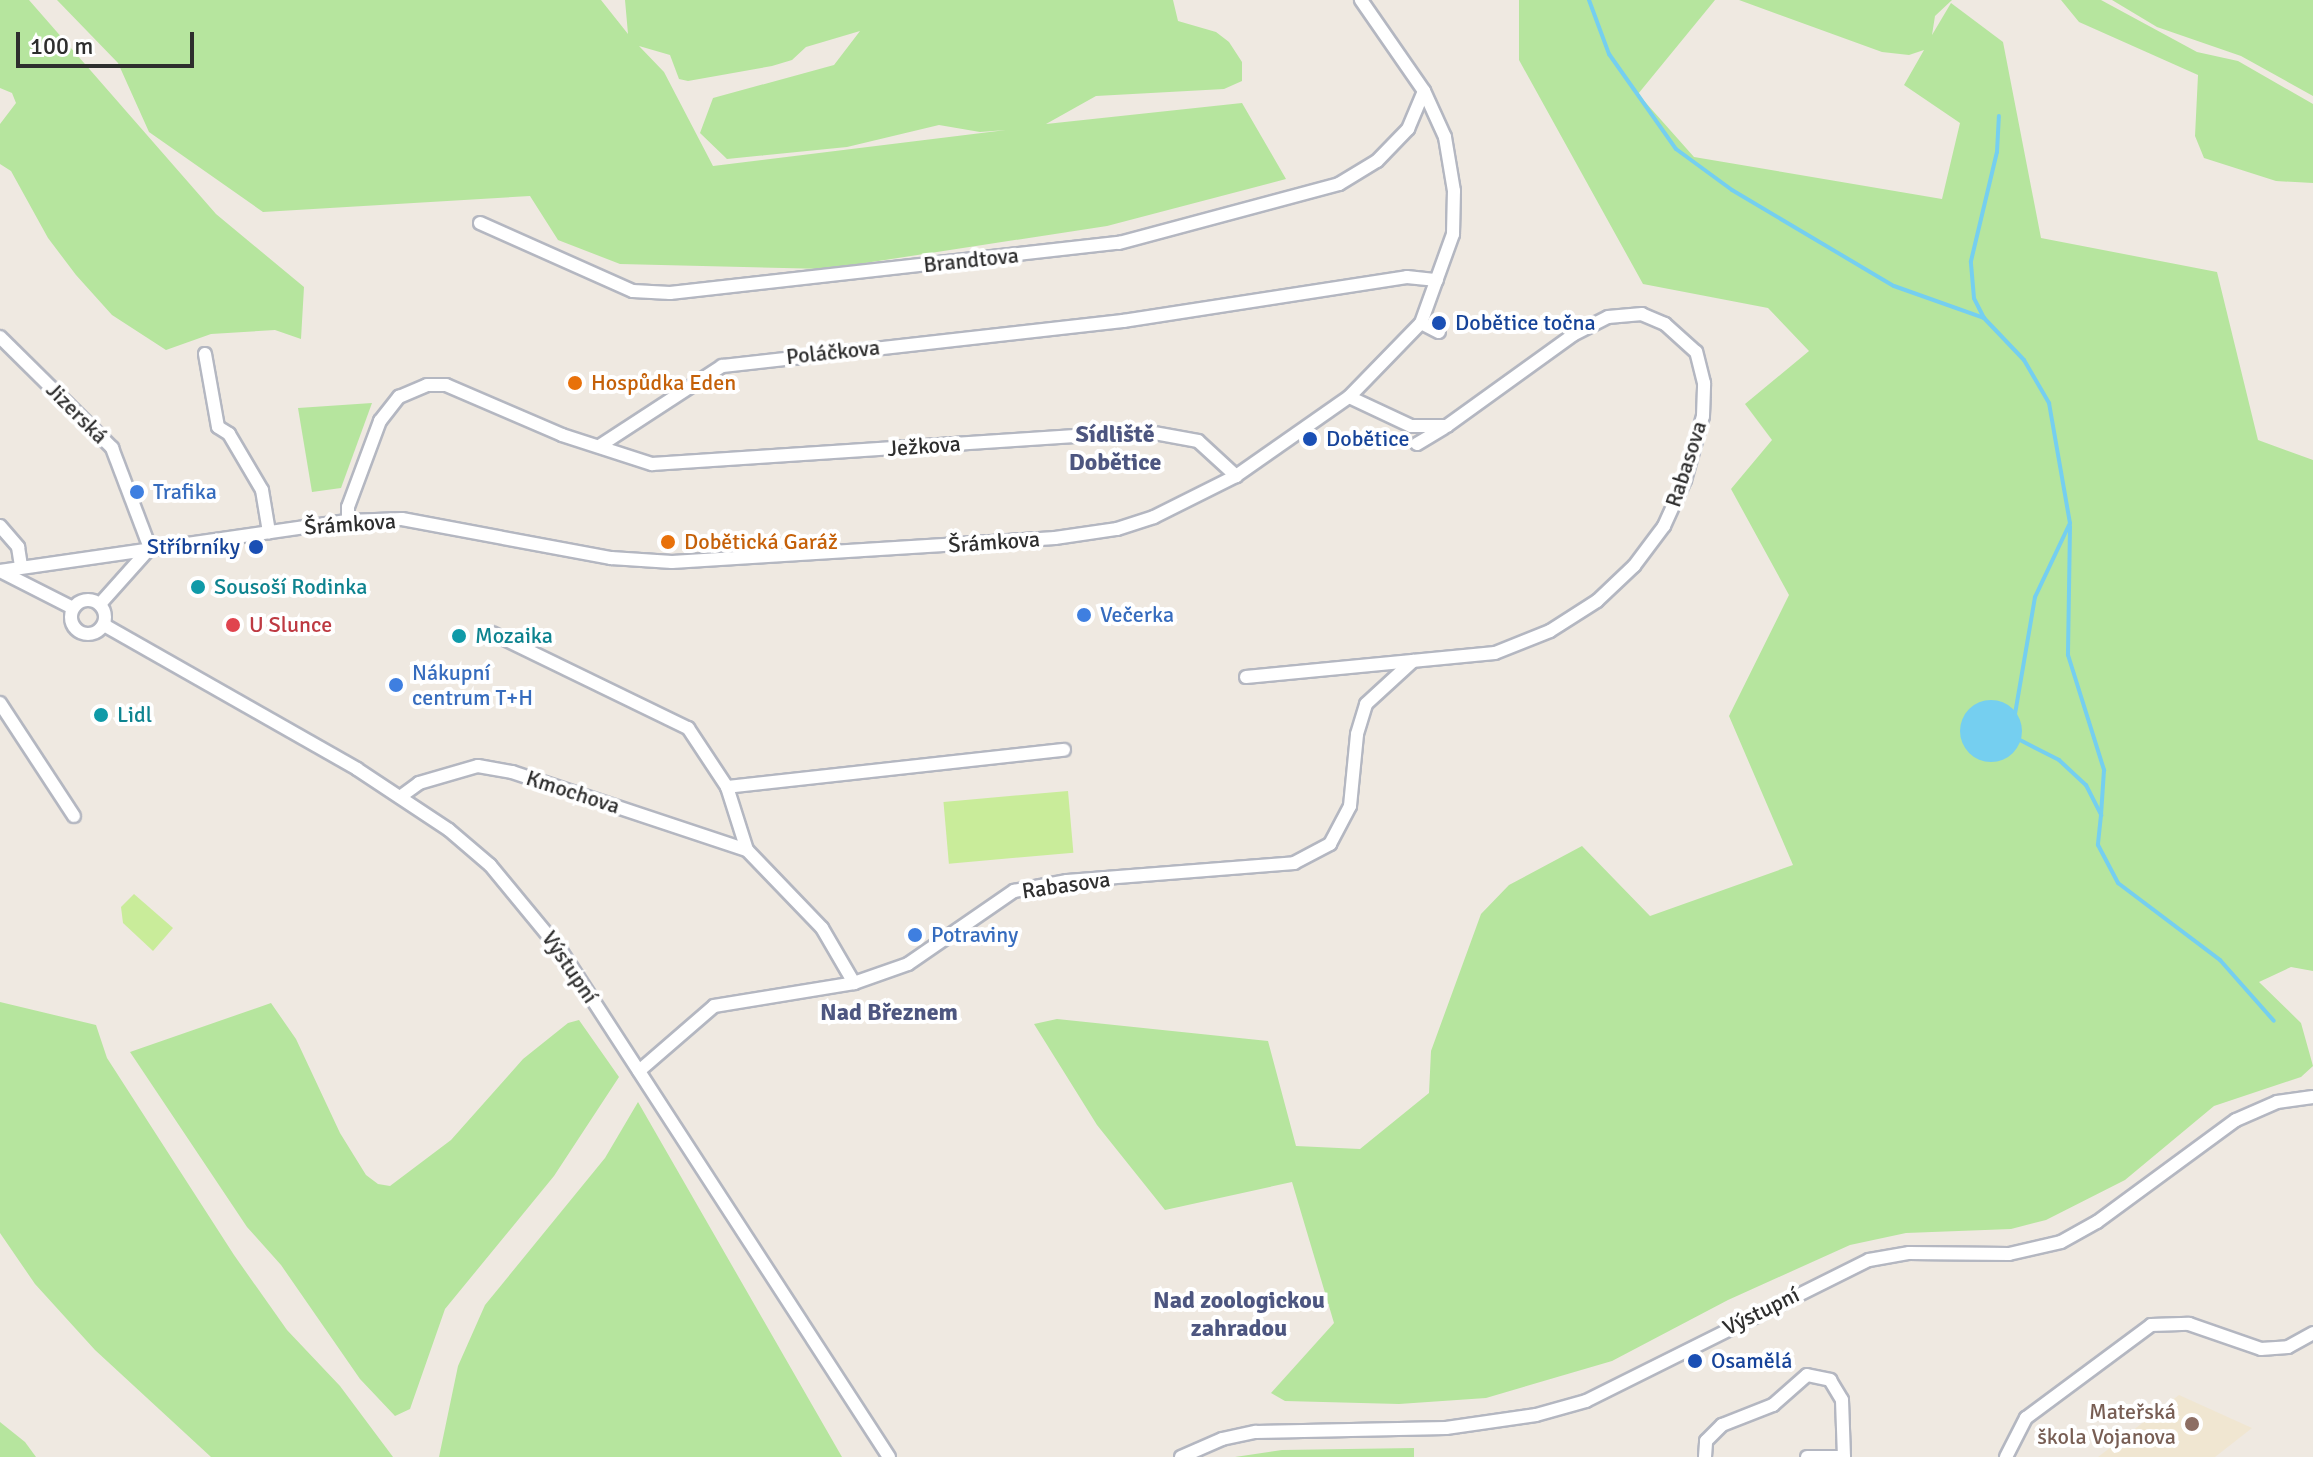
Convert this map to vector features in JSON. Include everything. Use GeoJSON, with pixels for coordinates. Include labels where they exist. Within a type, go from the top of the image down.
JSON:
{"type":"FeatureCollection","features":[{"type":"Feature","properties":{"kind":"street","name":"Šrámkova"},"geometry":{"type":"LineString","coordinates":[[0,571],[21,565],[348,521],[402,519],[611,558],[672,562],[1055,538],[1117,529],[1194,500],[1236,476],[1349,397],[1421,323],[1453,234],[1454,191],[1445,137],[1424,91],[1361,0]]}},
{"type":"Feature","properties":{"kind":"street","name":"Brandtova"},"geometry":{"type":"LineString","coordinates":[[480,223],[633,291],[670,293],[1119,243],[1339,184],[1377,161],[1408,129],[1424,91]]}},
{"type":"Feature","properties":{"kind":"street","name":"Poláčkova"},"geometry":{"type":"LineString","coordinates":[[601,445],[722,366],[1123,321],[1407,277],[1437,280]]}},
{"type":"Feature","properties":{"kind":"street","name":"Rabasova"},"geometry":{"type":"LineString","coordinates":[[1246,677],[1495,653],[1550,631],[1597,601],[1634,566],[1664,526],[1685,480],[1703,416],[1704,383],[1696,352],[1665,324],[1642,314],[1608,317],[1573,335],[1447,426],[1417,444]]}},
{"type":"Feature","properties":{"kind":"street"},"geometry":{"type":"LineString","coordinates":[[1421,323],[1439,332]]}},
{"type":"Feature","properties":{"kind":"street","name":"Jizerská"},"geometry":{"type":"LineString","coordinates":[[0,337],[112,448],[150,548]]}},
{"type":"Feature","properties":{"kind":"street"},"geometry":{"type":"LineString","coordinates":[[205,354],[218,427],[229,434],[262,490],[269,532]]}},
{"type":"Feature","properties":{"kind":"street"},"geometry":{"type":"LineString","coordinates":[[348,521],[380,421],[399,397],[427,385],[446,385],[562,435],[601,445]]}},
{"type":"Feature","properties":{"kind":"street"},"geometry":{"type":"LineString","coordinates":[[1349,397],[1411,426],[1447,426]]}},
{"type":"Feature","properties":{"kind":"street","name":"Ježkova"},"geometry":{"type":"LineString","coordinates":[[601,445],[652,464],[1143,431],[1198,441],[1236,476]]}},
{"type":"Feature","properties":{"kind":"street"},"geometry":{"type":"LineString","coordinates":[[0,526],[18,547],[21,565]]}},
{"type":"Feature","properties":{"kind":"street"},"geometry":{"type":"LineString","coordinates":[[100,604],[150,548]]}},
{"type":"Feature","properties":{"kind":"street"},"geometry":{"type":"LineString","coordinates":[[0,571],[73,608]]}},
{"type":"Feature","properties":{"kind":"street"},"geometry":{"type":"LineString","coordinates":[[73,608],[85,600],[100,604]]}},
{"type":"Feature","properties":{"kind":"street"},"geometry":{"type":"LineString","coordinates":[[73,608],[77,631],[93,634],[104,625],[100,604]]}},
{"type":"Feature","properties":{"kind":"street","name":"Výstupní"},"geometry":{"type":"LineString","coordinates":[[104,625],[400,797],[490,865],[529,908],[639,1071],[889,1457]]}},
{"type":"Feature","properties":{"kind":"street","name":"Kmochova"},"geometry":{"type":"LineString","coordinates":[[492,633],[688,728],[727,787],[747,850],[822,928],[854,983]]}},
{"type":"Feature","properties":{"kind":"street","name":"Rabasova"},"geometry":{"type":"LineString","coordinates":[[639,1071],[714,1006],[854,983],[908,964],[1014,891],[1067,881],[1294,863],[1330,844],[1350,806],[1357,734],[1366,704],[1413,661]]}},
{"type":"Feature","properties":{"kind":"street"},"geometry":{"type":"LineString","coordinates":[[0,703],[74,816]]}},
{"type":"Feature","properties":{"kind":"street"},"geometry":{"type":"LineString","coordinates":[[727,787],[1064,750]]}},
{"type":"Feature","properties":{"kind":"street","name":"Kmochova"},"geometry":{"type":"LineString","coordinates":[[400,797],[419,783],[478,766],[512,772],[747,850]]}},
{"type":"Feature","properties":{"kind":"street","name":"Výstupní"},"geometry":{"type":"LineString","coordinates":[[1181,1457],[1222,1439],[1256,1432],[1446,1428],[1536,1415],[1586,1401],[1869,1260],[1909,1253],[2009,1254],[2061,1242],[2097,1222],[2236,1120],[2277,1102],[2313,1097]]}},
{"type":"Feature","properties":{"kind":"street"},"geometry":{"type":"LineString","coordinates":[[2006,1457],[2026,1418],[2151,1325],[2189,1324],[2261,1349],[2288,1347],[2313,1333]]}},
{"type":"Feature","properties":{"kind":"street"},"geometry":{"type":"LineString","coordinates":[[1705,1457],[1706,1441],[1722,1425],[1773,1405],[1807,1375],[1830,1380],[1842,1400],[1844,1457],[1807,1457]]}},
{"type":"Feature","properties":{"kind":"shaded area","name":"Mateřská škola Vojanova"},"geometry":{"type":"Polygon","coordinates":[[[2179,1395],[2252,1428],[2215,1457],[2098,1457],[2179,1395]]]}},
{"type":"Feature","properties":{"kind":"green space"},"geometry":{"type":"Polygon","coordinates":[[[0,0],[29,0],[216,214],[304,287],[301,339],[275,330],[211,334],[166,350],[112,315],[76,275],[48,238],[11,171],[0,164],[0,124],[16,103],[12,93],[0,88],[0,0]]]}},
{"type":"Feature","properties":{"kind":"green space"},"geometry":{"type":"Polygon","coordinates":[[[57,0],[601,0],[628,34],[625,0],[1173,0],[1178,21],[1216,32],[1229,42],[1242,62],[1242,81],[1224,89],[1096,96],[1046,124],[1242,103],[1286,179],[1107,226],[826,269],[620,264],[558,240],[530,196],[263,212],[149,132],[118,63],[57,0]],[[860,31],[806,47],[792,60],[772,66],[688,81],[679,79],[670,55],[639,46],[664,72],[713,166],[1006,130],[980,132],[939,125],[847,147],[727,159],[700,133],[713,98],[834,65],[860,31]]]}},
{"type":"Feature","properties":{"kind":"green space"},"geometry":{"type":"Polygon","coordinates":[[[1519,0],[1715,0],[1638,94],[1694,157],[1942,199],[1960,123],[1904,85],[1924,50],[1909,55],[1882,52],[1739,0],[1952,0],[1935,16],[1932,35],[1951,3],[2003,42],[2041,238],[2217,272],[2258,440],[2313,460],[2313,971],[2291,967],[2259,982],[2301,1023],[2313,1066],[2301,1077],[2214,1106],[2125,1180],[2046,1220],[2011,1229],[1906,1233],[1850,1245],[1728,1300],[1612,1361],[1486,1398],[1399,1404],[1285,1401],[1271,1393],[1334,1323],[1292,1182],[1165,1210],[1097,1125],[1034,1024],[1057,1019],[1268,1041],[1296,1146],[1360,1149],[1429,1093],[1431,1051],[1481,914],[1509,885],[1582,846],[1650,916],[1793,865],[1729,716],[1789,595],[1731,489],[1772,440],[1745,404],[1809,351],[1768,308],[1643,284],[1519,60],[1519,0]]]}},
{"type":"Feature","properties":{"kind":"green space"},"geometry":{"type":"Polygon","coordinates":[[[2061,0],[2101,0],[2197,52],[2238,61],[2313,104],[2313,183],[2276,181],[2204,158],[2195,136],[2198,75],[2079,22],[2061,0]]]}},
{"type":"Feature","properties":{"kind":"green space"},"geometry":{"type":"Polygon","coordinates":[[[2112,0],[2313,0],[2313,96],[2241,56],[2157,27],[2112,0]]]}},
{"type":"Feature","properties":{"kind":"green space"},"geometry":{"type":"Polygon","coordinates":[[[372,403],[341,488],[312,492],[298,408],[372,403]]]}},
{"type":"Feature","properties":{"kind":"green space"},"geometry":{"type":"Polygon","coordinates":[[[1068,791],[1073,853],[949,864],[943,802],[1068,791]]]}},
{"type":"Feature","properties":{"kind":"green space"},"geometry":{"type":"Polygon","coordinates":[[[134,894],[173,928],[153,951],[123,923],[121,907],[134,894]]]}},
{"type":"Feature","properties":{"kind":"green space"},"geometry":{"type":"Polygon","coordinates":[[[0,1002],[96,1025],[107,1058],[234,1255],[287,1330],[340,1386],[393,1457],[211,1457],[95,1350],[35,1284],[0,1233],[0,1002]]]}},
{"type":"Feature","properties":{"kind":"green space"},"geometry":{"type":"Polygon","coordinates":[[[271,1003],[296,1039],[340,1133],[366,1175],[378,1184],[390,1186],[451,1140],[523,1059],[568,1023],[579,1020],[619,1077],[554,1176],[445,1309],[410,1409],[395,1416],[360,1379],[281,1265],[247,1227],[130,1052],[271,1003]]]}},
{"type":"Feature","properties":{"kind":"green space"},"geometry":{"type":"Polygon","coordinates":[[[638,1102],[842,1457],[439,1457],[458,1366],[485,1305],[605,1158],[638,1102]]]}},
{"type":"Feature","properties":{"kind":"green space"},"geometry":{"type":"Polygon","coordinates":[[[0,1422],[25,1442],[36,1457],[0,1457],[0,1422]]]}},
{"type":"Feature","properties":{"kind":"green space"},"geometry":{"type":"Polygon","coordinates":[[[1414,1448],[1414,1457],[1235,1457],[1282,1450],[1414,1448]]]}},
{"type":"Feature","properties":{"kind":"water"},"geometry":{"type":"Polygon","coordinates":[[[1985,700],[1997,700],[2013,709],[2020,719],[2020,743],[2013,753],[1997,762],[1985,762],[1965,748],[1960,737],[1960,725],[1974,705],[1985,700]]]}},
{"type":"Feature","properties":{"kind":"waterway"},"geometry":{"type":"LineString","coordinates":[[1589,0],[1609,54],[1676,149],[1732,190],[1894,286],[1984,318],[2024,360],[2049,403],[2070,523],[2035,597],[2015,714]]}},
{"type":"Feature","properties":{"kind":"waterway"},"geometry":{"type":"LineString","coordinates":[[1984,318],[1974,298],[1971,261],[1997,152],[1999,116]]}},
{"type":"Feature","properties":{"kind":"waterway"},"geometry":{"type":"LineString","coordinates":[[2070,526],[2068,655],[2104,770],[2101,815]]}},
{"type":"Feature","properties":{"kind":"waterway"},"geometry":{"type":"LineString","coordinates":[[2020,740],[2059,760],[2086,785],[2101,815],[2098,845],[2118,883],[2220,960],[2274,1021]]}},
{"type":"Feature","properties":{"kind":"place","name":"Dobětice točna"},"geometry":{"type":"Point","coordinates":[1439,323]}},
{"type":"Feature","properties":{"kind":"place","name":"Hospůdka Eden"},"geometry":{"type":"Point","coordinates":[575,383]}},
{"type":"Feature","properties":{"kind":"place","name":"Dobětice"},"geometry":{"type":"Point","coordinates":[1310,439]}},
{"type":"Feature","properties":{"kind":"place","name":"Trafika"},"geometry":{"type":"Point","coordinates":[137,492]}},
{"type":"Feature","properties":{"kind":"place","name":"Dobětická Garáž"},"geometry":{"type":"Point","coordinates":[668,542]}},
{"type":"Feature","properties":{"kind":"place","name":"Stříbrníky"},"geometry":{"type":"Point","coordinates":[256,547]}},
{"type":"Feature","properties":{"kind":"place","name":"Sousoší Rodinka"},"geometry":{"type":"Point","coordinates":[198,587]}},
{"type":"Feature","properties":{"kind":"place","name":"Večerka"},"geometry":{"type":"Point","coordinates":[1084,615]}},
{"type":"Feature","properties":{"kind":"place","name":"U Slunce"},"geometry":{"type":"Point","coordinates":[233,625]}},
{"type":"Feature","properties":{"kind":"place","name":"Mozaika"},"geometry":{"type":"Point","coordinates":[459,636]}},
{"type":"Feature","properties":{"kind":"place","name":"Nákupní centrum T+H"},"geometry":{"type":"Point","coordinates":[396,685]}},
{"type":"Feature","properties":{"kind":"place","name":"Lidl"},"geometry":{"type":"Point","coordinates":[101,715]}},
{"type":"Feature","properties":{"kind":"place","name":"Potraviny"},"geometry":{"type":"Point","coordinates":[915,935]}},
{"type":"Feature","properties":{"kind":"place","name":"Osamělá"},"geometry":{"type":"Point","coordinates":[1695,1361]}},
{"type":"Feature","properties":{"kind":"place","name":"Mateřská škola Vojanova"},"geometry":{"type":"Point","coordinates":[2192,1424]}},
{"type":"Feature","properties":{"kind":"district","name":"Sídliště Dobětice"},"geometry":{"type":"Point","coordinates":[1115,449]}},
{"type":"Feature","properties":{"kind":"district","name":"Nad Březnem"},"geometry":{"type":"Point","coordinates":[889,1013]}},
{"type":"Feature","properties":{"kind":"district","name":"Nad zoologickou zahradou"},"geometry":{"type":"Point","coordinates":[1239,1315]}}]}
